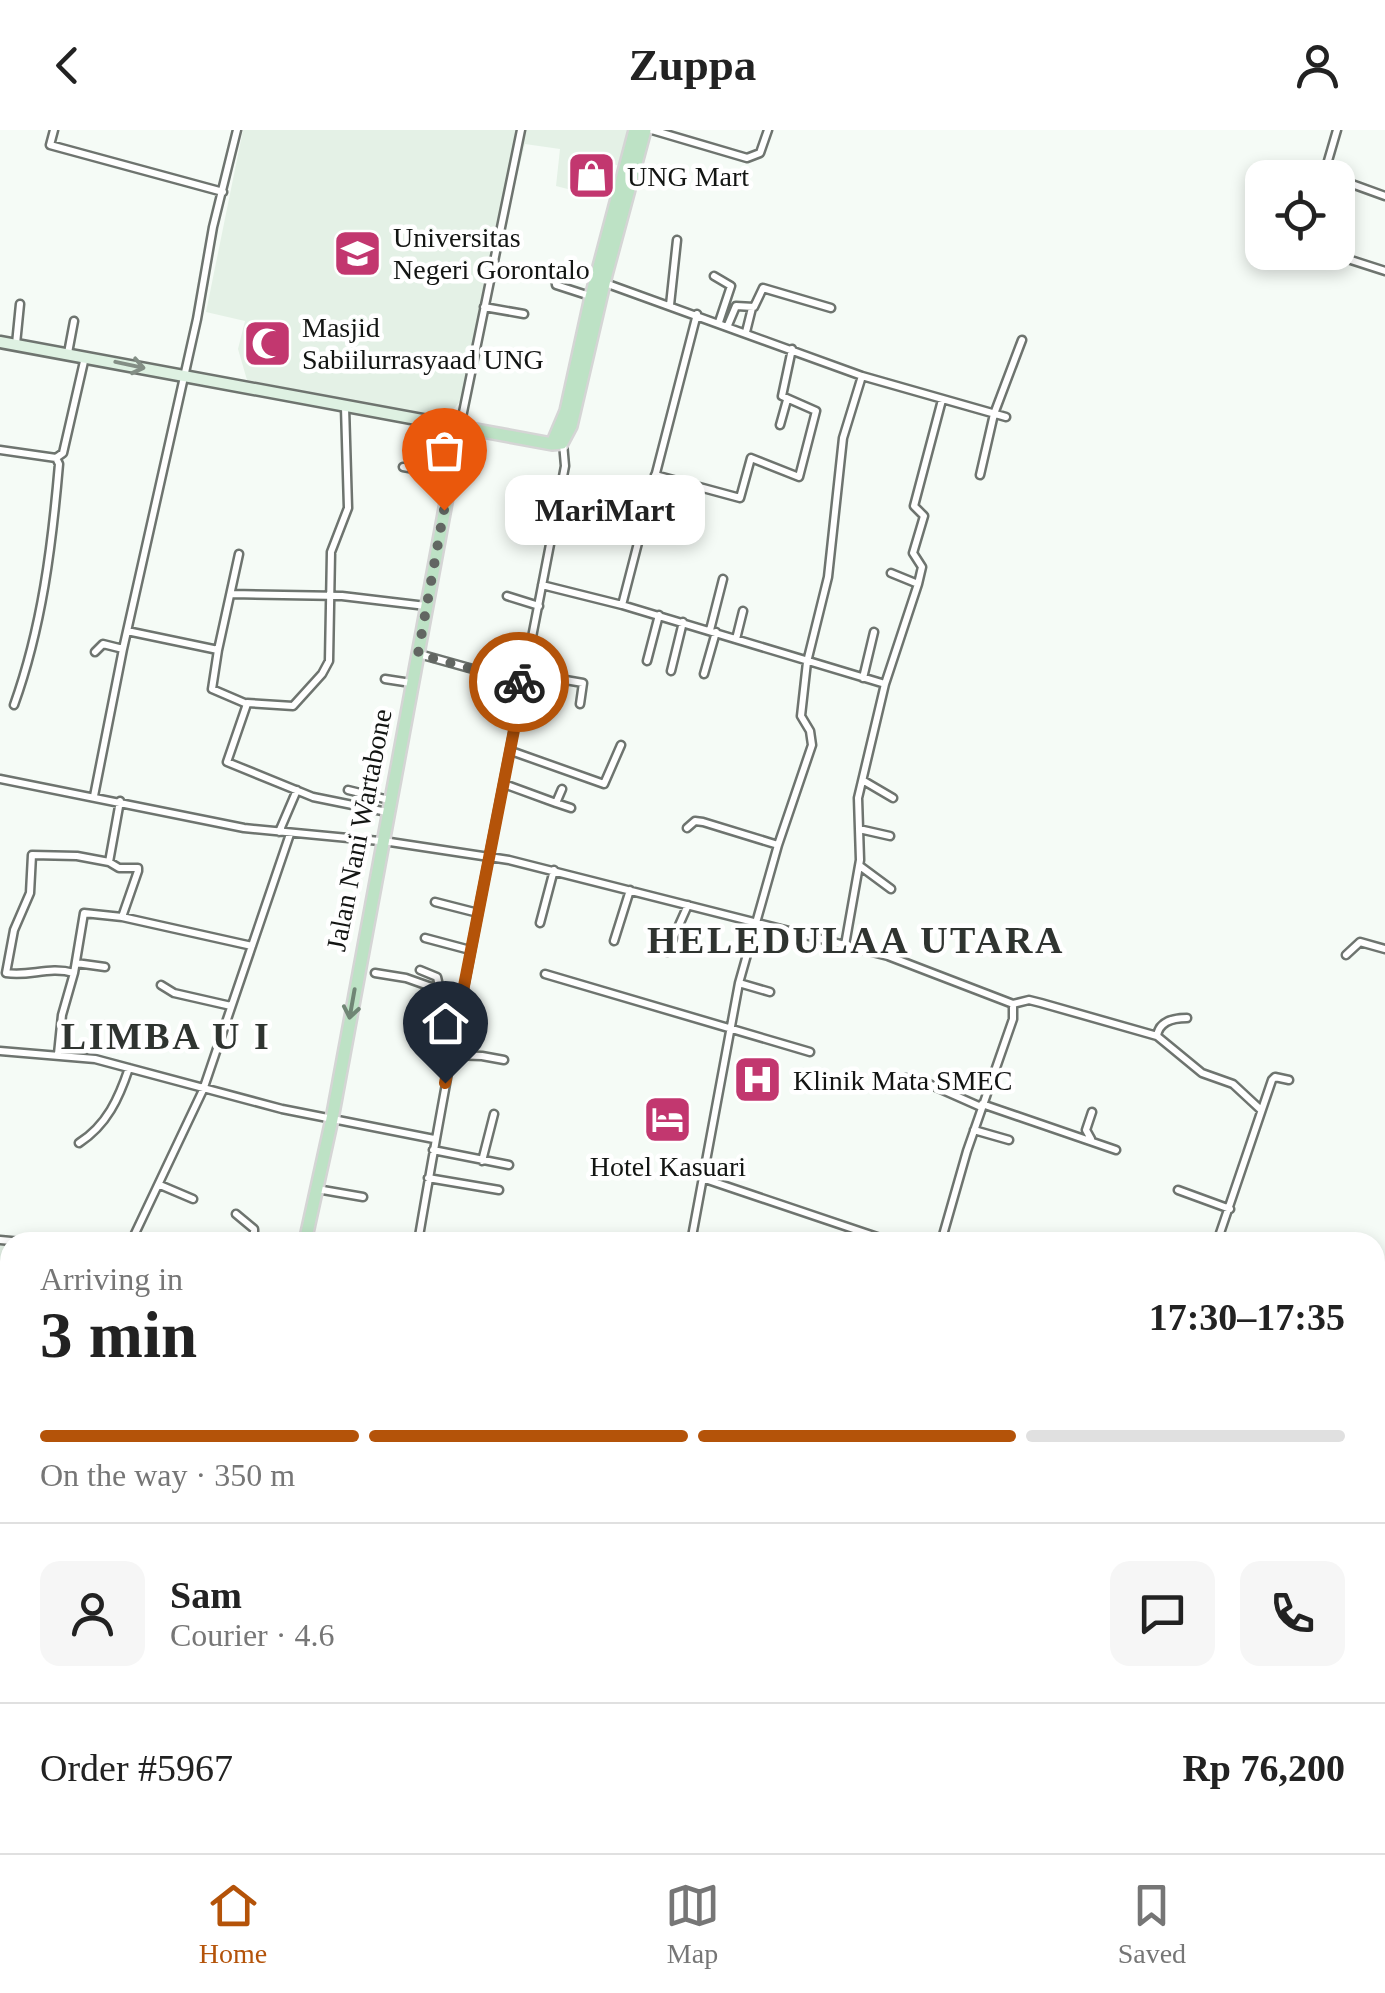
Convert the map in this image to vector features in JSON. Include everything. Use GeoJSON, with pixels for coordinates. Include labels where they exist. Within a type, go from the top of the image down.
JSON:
{"type":"FeatureCollection","features":[{"type":"Feature","properties":{"kind":"main road"},"geometry":{"type":"LineString","coordinates":[[558,440],[571,426],[635,130]]}},
{"type":"Feature","properties":{"kind":"main road"},"geometry":{"type":"LineString","coordinates":[[558,440],[591,297],[602,277],[649,130]]}},
{"type":"Feature","properties":{"kind":"main road"},"geometry":{"type":"LineString","coordinates":[[460,426],[558,440]]}},
{"type":"Feature","properties":{"kind":"main road","name":"Jalan Nani Wartabone"},"geometry":{"type":"LineString","coordinates":[[307,1232],[332,1118],[460,426]]}},
{"type":"Feature","properties":{"kind":"street"},"geometry":{"type":"LineString","coordinates":[[54,130],[50,145],[222,192]]}},
{"type":"Feature","properties":{"kind":"street"},"geometry":{"type":"LineString","coordinates":[[94,796],[238,130]]}},
{"type":"Feature","properties":{"kind":"street"},"geometry":{"type":"LineString","coordinates":[[0,342],[460,426],[521,130]]}},
{"type":"Feature","properties":{"kind":"street"},"geometry":{"type":"LineString","coordinates":[[649,130],[746,158],[760,153],[768,130]]}},
{"type":"Feature","properties":{"kind":"street"},"geometry":{"type":"LineString","coordinates":[[1329,160],[1337,130]]}},
{"type":"Feature","properties":{"kind":"street"},"geometry":{"type":"LineString","coordinates":[[1355,185],[1385,196]]}},
{"type":"Feature","properties":{"kind":"street"},"geometry":{"type":"LineString","coordinates":[[670,305],[676,240]]}},
{"type":"Feature","properties":{"kind":"street"},"geometry":{"type":"LineString","coordinates":[[1355,261],[1385,271]]}},
{"type":"Feature","properties":{"kind":"street"},"geometry":{"type":"LineString","coordinates":[[555,276],[556,285],[591,297]]}},
{"type":"Feature","properties":{"kind":"street"},"geometry":{"type":"LineString","coordinates":[[714,276],[731,285],[724,324]]}},
{"type":"Feature","properties":{"kind":"street"},"geometry":{"type":"LineString","coordinates":[[602,277],[862,376],[1006,417]]}},
{"type":"Feature","properties":{"kind":"street"},"geometry":{"type":"LineString","coordinates":[[746,332],[759,292],[766,288],[831,308]]}},
{"type":"Feature","properties":{"kind":"street"},"geometry":{"type":"LineString","coordinates":[[16,344],[20,304]]}},
{"type":"Feature","properties":{"kind":"street"},"geometry":{"type":"LineString","coordinates":[[484,306],[524,314]]}},
{"type":"Feature","properties":{"kind":"street"},"geometry":{"type":"LineString","coordinates":[[724,324],[736,306],[752,308]]}},
{"type":"Feature","properties":{"kind":"street"},"geometry":{"type":"LineString","coordinates":[[622,604],[697,314]]}},
{"type":"Feature","properties":{"kind":"street"},"geometry":{"type":"LineString","coordinates":[[68,353],[74,322]]}},
{"type":"Feature","properties":{"kind":"street"},"geometry":{"type":"LineString","coordinates":[[980,475],[994,414],[1022,340]]}},
{"type":"Feature","properties":{"kind":"street"},"geometry":{"type":"LineString","coordinates":[[655,475],[740,498],[751,458],[799,477],[816,412],[782,396],[792,349]]}},
{"type":"Feature","properties":{"kind":"street"},"geometry":{"type":"LineString","coordinates":[[0,450],[56,458],[63,453],[85,356]]}},
{"type":"Feature","properties":{"kind":"street"},"geometry":{"type":"LineString","coordinates":[[693,1232],[739,983],[778,845],[812,745],[801,716],[807,662],[828,577],[843,438],[862,376]]}},
{"type":"Feature","properties":{"kind":"street"},"geometry":{"type":"LineString","coordinates":[[780,425],[787,400]]}},
{"type":"Feature","properties":{"kind":"street"},"geometry":{"type":"LineString","coordinates":[[845,945],[859,866],[858,798],[885,684],[922,567],[913,553],[924,516],[914,506],[942,400]]}},
{"type":"Feature","properties":{"kind":"street"},"geometry":{"type":"LineString","coordinates":[[239,554],[212,689],[247,703],[293,706],[330,661],[331,552],[348,508],[345,406]]}},
{"type":"Feature","properties":{"kind":"street"},"geometry":{"type":"LineString","coordinates":[[420,1232],[487,856],[565,466],[558,440]]}},
{"type":"Feature","properties":{"kind":"street"},"geometry":{"type":"LineString","coordinates":[[14,705],[34,643],[50,559],[59,464],[56,458]]}},
{"type":"Feature","properties":{"kind":"street"},"geometry":{"type":"LineString","coordinates":[[403,467],[452,476]]}},
{"type":"Feature","properties":{"kind":"street"},"geometry":{"type":"LineString","coordinates":[[891,572],[918,584]]}},
{"type":"Feature","properties":{"kind":"street"},"geometry":{"type":"LineString","coordinates":[[704,674],[722,578]]}},
{"type":"Feature","properties":{"kind":"street"},"geometry":{"type":"LineString","coordinates":[[542,585],[622,604],[885,684]]}},
{"type":"Feature","properties":{"kind":"street"},"geometry":{"type":"LineString","coordinates":[[232,594],[330,596],[426,606]]}},
{"type":"Feature","properties":{"kind":"street"},"geometry":{"type":"LineString","coordinates":[[507,596],[539,606]]}},
{"type":"Feature","properties":{"kind":"street"},"geometry":{"type":"LineString","coordinates":[[736,639],[743,611]]}},
{"type":"Feature","properties":{"kind":"street"},"geometry":{"type":"LineString","coordinates":[[647,661],[659,616]]}},
{"type":"Feature","properties":{"kind":"street"},"geometry":{"type":"LineString","coordinates":[[671,671],[683,622]]}},
{"type":"Feature","properties":{"kind":"street"},"geometry":{"type":"LineString","coordinates":[[127,631],[218,650]]}},
{"type":"Feature","properties":{"kind":"street"},"geometry":{"type":"LineString","coordinates":[[863,678],[874,632]]}},
{"type":"Feature","properties":{"kind":"street"},"geometry":{"type":"LineString","coordinates":[[95,652],[103,644],[123,649]]}},
{"type":"Feature","properties":{"kind":"street"},"geometry":{"type":"LineString","coordinates":[[418,654],[523,684]]}},
{"type":"Feature","properties":{"kind":"street"},"geometry":{"type":"LineString","coordinates":[[525,673],[581,682],[585,688],[580,704]]}},
{"type":"Feature","properties":{"kind":"street"},"geometry":{"type":"LineString","coordinates":[[385,679],[412,683]]}},
{"type":"Feature","properties":{"kind":"street"},"geometry":{"type":"LineString","coordinates":[[247,703],[227,762],[347,805],[388,806]]}},
{"type":"Feature","properties":{"kind":"street"},"geometry":{"type":"LineString","coordinates":[[511,751],[604,784],[620,745]]}},
{"type":"Feature","properties":{"kind":"street"},"geometry":{"type":"LineString","coordinates":[[0,778],[290,834],[382,841],[487,856],[845,945],[918,965],[1013,1004],[1029,1000],[1156,1036],[1202,1074],[1233,1084],[1261,1110]]}},
{"type":"Feature","properties":{"kind":"street"},"geometry":{"type":"LineString","coordinates":[[864,780],[892,798]]}},
{"type":"Feature","properties":{"kind":"street"},"geometry":{"type":"LineString","coordinates":[[504,784],[571,808]]}},
{"type":"Feature","properties":{"kind":"street"},"geometry":{"type":"LineString","coordinates":[[556,803],[562,789]]}},
{"type":"Feature","properties":{"kind":"street"},"geometry":{"type":"LineString","coordinates":[[279,832],[297,790]]}},
{"type":"Feature","properties":{"kind":"street"},"geometry":{"type":"LineString","coordinates":[[348,790],[388,806]]}},
{"type":"Feature","properties":{"kind":"street"},"geometry":{"type":"LineString","coordinates":[[109,862],[120,801]]}},
{"type":"Feature","properties":{"kind":"street"},"geometry":{"type":"LineString","coordinates":[[688,828],[703,822],[778,845]]}},
{"type":"Feature","properties":{"kind":"street"},"geometry":{"type":"LineString","coordinates":[[860,829],[890,836]]}},
{"type":"Feature","properties":{"kind":"street"},"geometry":{"type":"LineString","coordinates":[[136,1232],[203,1090],[290,834]]}},
{"type":"Feature","properties":{"kind":"street"},"geometry":{"type":"LineString","coordinates":[[74,973],[45,969],[36,973],[6,973],[14,930],[30,894],[32,855],[77,856],[109,862],[119,868],[138,868],[122,917]]}},
{"type":"Feature","properties":{"kind":"street"},"geometry":{"type":"LineString","coordinates":[[859,866],[891,889]]}},
{"type":"Feature","properties":{"kind":"street"},"geometry":{"type":"LineString","coordinates":[[540,922],[554,870]]}},
{"type":"Feature","properties":{"kind":"street"},"geometry":{"type":"LineString","coordinates":[[614,942],[630,890]]}},
{"type":"Feature","properties":{"kind":"street"},"geometry":{"type":"LineString","coordinates":[[434,902],[478,913]]}},
{"type":"Feature","properties":{"kind":"street"},"geometry":{"type":"LineString","coordinates":[[667,952],[688,905]]}},
{"type":"Feature","properties":{"kind":"street"},"geometry":{"type":"LineString","coordinates":[[58,1054],[84,913],[122,917],[252,946]]}},
{"type":"Feature","properties":{"kind":"street"},"geometry":{"type":"LineString","coordinates":[[426,938],[470,950]]}},
{"type":"Feature","properties":{"kind":"street"},"geometry":{"type":"LineString","coordinates":[[1346,955],[1360,942],[1385,949]]}},
{"type":"Feature","properties":{"kind":"street"},"geometry":{"type":"LineString","coordinates":[[76,963],[105,967]]}},
{"type":"Feature","properties":{"kind":"street"},"geometry":{"type":"LineString","coordinates":[[420,970],[436,977],[440,990]]}},
{"type":"Feature","properties":{"kind":"street"},"geometry":{"type":"LineString","coordinates":[[375,973],[406,978],[461,998]]}},
{"type":"Feature","properties":{"kind":"street"},"geometry":{"type":"LineString","coordinates":[[545,974],[810,1052]]}},
{"type":"Feature","properties":{"kind":"street"},"geometry":{"type":"LineString","coordinates":[[739,983],[770,992]]}},
{"type":"Feature","properties":{"kind":"street"},"geometry":{"type":"LineString","coordinates":[[161,985],[174,993],[232,1006]]}},
{"type":"Feature","properties":{"kind":"street"},"geometry":{"type":"LineString","coordinates":[[944,1232],[974,1130],[1014,1019],[1013,1004]]}},
{"type":"Feature","properties":{"kind":"street"},"geometry":{"type":"LineString","coordinates":[[1156,1036],[1167,1021],[1188,1018]]}},
{"type":"Feature","properties":{"kind":"street"},"geometry":{"type":"LineString","coordinates":[[0,1051],[58,1054],[129,1068],[203,1090],[434,1139]]}},
{"type":"Feature","properties":{"kind":"street"},"geometry":{"type":"LineString","coordinates":[[451,1055],[504,1060]]}},
{"type":"Feature","properties":{"kind":"street"},"geometry":{"type":"LineString","coordinates":[[79,1143],[93,1133],[117,1102],[129,1068]]}},
{"type":"Feature","properties":{"kind":"street"},"geometry":{"type":"LineString","coordinates":[[906,1078],[1116,1150]]}},
{"type":"Feature","properties":{"kind":"street"},"geometry":{"type":"LineString","coordinates":[[1221,1232],[1272,1080],[1283,1079]]}},
{"type":"Feature","properties":{"kind":"street"},"geometry":{"type":"LineString","coordinates":[[1092,1112],[1086,1130],[1092,1140]]}},
{"type":"Feature","properties":{"kind":"street"},"geometry":{"type":"LineString","coordinates":[[482,1161],[494,1114]]}},
{"type":"Feature","properties":{"kind":"street"},"geometry":{"type":"LineString","coordinates":[[974,1130],[1009,1140]]}},
{"type":"Feature","properties":{"kind":"street"},"geometry":{"type":"LineString","coordinates":[[432,1150],[509,1166]]}},
{"type":"Feature","properties":{"kind":"street"},"geometry":{"type":"LineString","coordinates":[[428,1178],[499,1190]]}},
{"type":"Feature","properties":{"kind":"street"},"geometry":{"type":"LineString","coordinates":[[705,1179],[860,1232]]}},
{"type":"Feature","properties":{"kind":"street"},"geometry":{"type":"LineString","coordinates":[[160,1186],[194,1199]]}},
{"type":"Feature","properties":{"kind":"street"},"geometry":{"type":"LineString","coordinates":[[316,1189],[364,1197]]}},
{"type":"Feature","properties":{"kind":"street"},"geometry":{"type":"LineString","coordinates":[[1178,1190],[1230,1209]]}},
{"type":"Feature","properties":{"kind":"street"},"geometry":{"type":"LineString","coordinates":[[236,1214],[254,1232]]}},
{"type":"Feature","properties":{"kind":"shaded area","name":"Universitas Negeri Gorontalo"},"geometry":{"type":"Polygon","coordinates":[[[243,130],[632,130],[622,167],[602,160],[595,184],[587,194],[556,186],[560,149],[525,144],[461,400],[446,419],[247,380],[238,349],[245,321],[206,312],[243,130]]]}},
{"type":"Feature","properties":{"kind":"way so far"},"geometry":{"type":"LineString","coordinates":[[444,510],[418,654],[519,682]]}},
{"type":"Feature","properties":{"kind":"place","name":"UNG Mart"},"geometry":{"type":"Point","coordinates":[592,176]}},
{"type":"Feature","properties":{"kind":"place","name":"Universitas Negeri Gorontalo"},"geometry":{"type":"Point","coordinates":[358,253]}},
{"type":"Feature","properties":{"kind":"place","name":"Masjid Sabiilurrasyaad UNG"},"geometry":{"type":"Point","coordinates":[267,343]}},
{"type":"Feature","properties":{"kind":"place","name":"MariMart"},"geometry":{"type":"Point","coordinates":[444,510]}},
{"type":"Feature","properties":{"kind":"place","name":"Klinik Mata SMEC"},"geometry":{"type":"Point","coordinates":[758,1080]}},
{"type":"Feature","properties":{"kind":"place","name":"Hotel Kasuari"},"geometry":{"type":"Point","coordinates":[668,1119]}},
{"type":"Feature","properties":{"kind":"district","name":"HELEDULAA UTARA"},"geometry":{"type":"Point","coordinates":[856,940]}},
{"type":"Feature","properties":{"kind":"district","name":"LIMBA U I"},"geometry":{"type":"Point","coordinates":[166,1036]}},
{"type":"Feature","properties":{"kind":"route"},"geometry":{"type":"LineString","coordinates":[[445,1083],[487,856],[513,742],[523,684],[519,682]]}}]}
